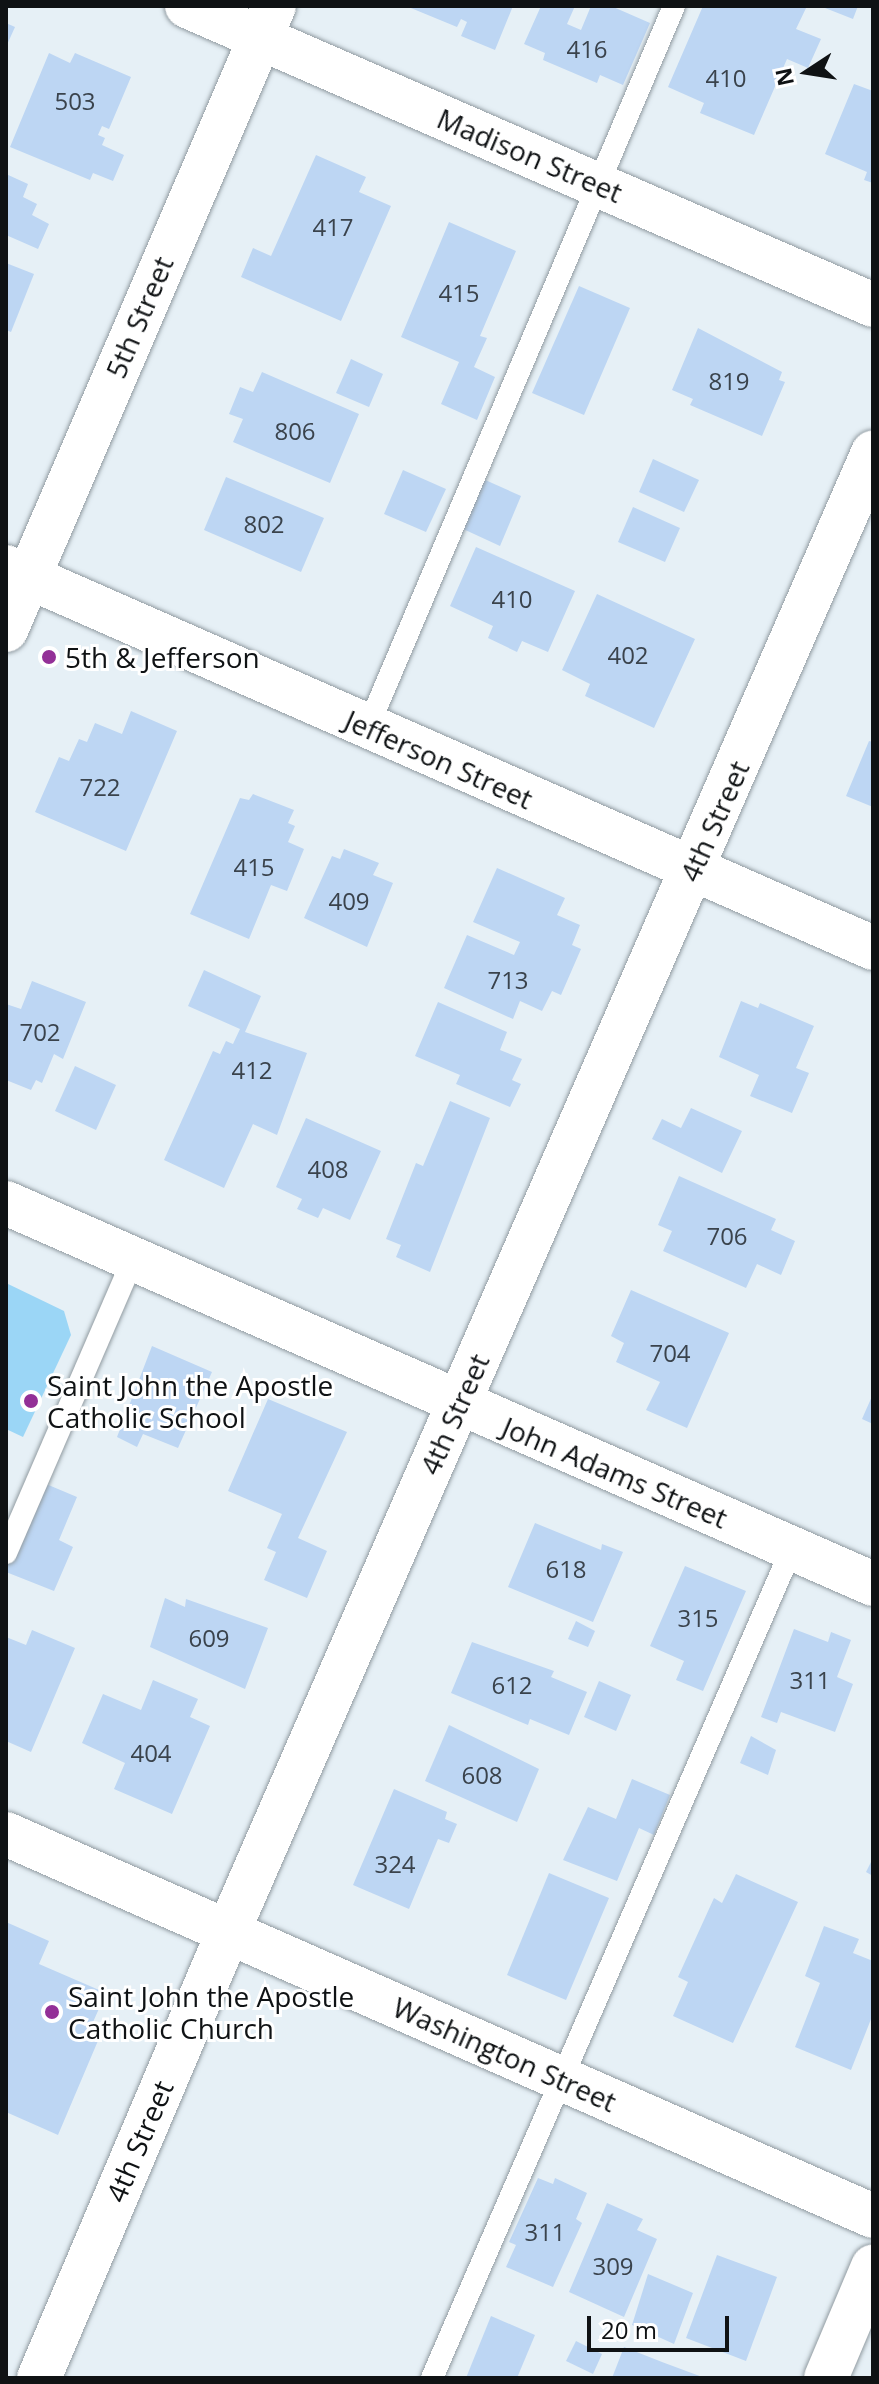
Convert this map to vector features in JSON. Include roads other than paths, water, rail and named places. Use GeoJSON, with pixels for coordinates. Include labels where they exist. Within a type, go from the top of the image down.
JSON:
{"type":"FeatureCollection","features":[{"type":"Feature","properties":{"kind":"street","name":"Madison Street"},"geometry":{"type":"LineString","coordinates":[[187,6],[267,21],[598,184],[873,305]]}},
{"type":"Feature","properties":{"kind":"street","name":"5th Street"},"geometry":{"type":"LineString","coordinates":[[6,630],[17,572],[267,21]]}},
{"type":"Feature","properties":{"kind":"street","name":"4th Street"},"geometry":{"type":"LineString","coordinates":[[39,2378],[228,1932],[873,453]]}},
{"type":"Feature","properties":{"kind":"street","name":"Jefferson Street"},"geometry":{"type":"LineString","coordinates":[[17,572],[691,872],[873,948]]}},
{"type":"Feature","properties":{"kind":"street","name":"John Adams Street"},"geometry":{"type":"LineString","coordinates":[[6,1203],[873,1584]]}},
{"type":"Feature","properties":{"kind":"street","name":"Washington Street"},"geometry":{"type":"LineString","coordinates":[[6,1834],[873,2216]]}},
{"type":"Feature","properties":{"kind":"street"},"geometry":{"type":"LineString","coordinates":[[826,2378],[873,2267]]}},
{"type":"Feature","properties":{"kind":"lane"},"geometry":{"type":"LineString","coordinates":[[368,727],[674,6]]}},
{"type":"Feature","properties":{"kind":"lane"},"geometry":{"type":"LineString","coordinates":[[6,1553],[133,1259]]}},
{"type":"Feature","properties":{"kind":"lane"},"geometry":{"type":"LineString","coordinates":[[432,2378],[792,1548]]}},
{"type":"Feature","properties":{"kind":"place","name":"5th & Jefferson"},"geometry":{"type":"Point","coordinates":[49,657]}},
{"type":"Feature","properties":{"kind":"place","name":"Saint John the Apostle Catholic School"},"geometry":{"type":"Point","coordinates":[31,1401]}},
{"type":"Feature","properties":{"kind":"place","name":"Saint John the Apostle Catholic Church"},"geometry":{"type":"Point","coordinates":[52,2012]}}]}
